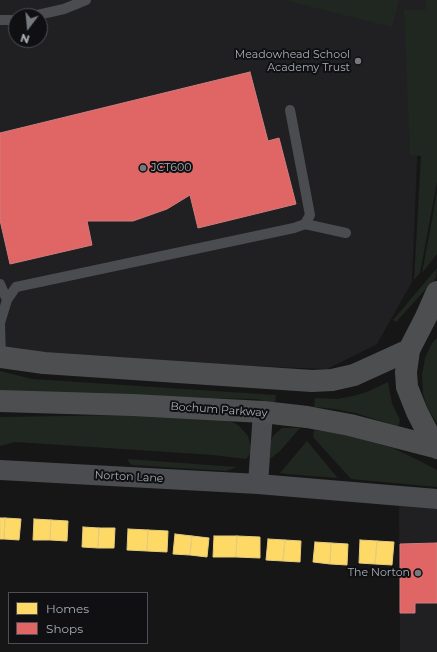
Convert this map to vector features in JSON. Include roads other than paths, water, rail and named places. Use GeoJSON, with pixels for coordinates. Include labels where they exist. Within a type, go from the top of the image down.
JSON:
{"type":"FeatureCollection","features":[{"type":"Feature","properties":{"kind":"highway"},"geometry":{"type":"LineString","coordinates":[[436,448],[417,412],[407,387],[406,372],[409,350],[413,340],[432,315],[437,292]]}},
{"type":"Feature","properties":{"kind":"highway"},"geometry":{"type":"LineString","coordinates":[[0,358],[44,363],[312,381],[332,380],[354,375],[409,350]]}},
{"type":"Feature","properties":{"kind":"highway","name":"Bochum Parkway"},"geometry":{"type":"LineString","coordinates":[[0,401],[133,405],[263,412],[307,417],[350,425],[436,448]]}},
{"type":"Feature","properties":{"kind":"street"},"geometry":{"type":"LineString","coordinates":[[258,484],[263,412]]}},
{"type":"Feature","properties":{"kind":"street","name":"Norton Lane"},"geometry":{"type":"LineString","coordinates":[[0,470],[258,484],[437,499]]}},
{"type":"Feature","properties":{"kind":"lane"},"geometry":{"type":"LineString","coordinates":[[48,13],[64,9],[86,0]]}},
{"type":"Feature","properties":{"kind":"lane"},"geometry":{"type":"LineString","coordinates":[[290,110],[310,215],[305,224]]}},
{"type":"Feature","properties":{"kind":"lane"},"geometry":{"type":"LineString","coordinates":[[0,358],[0,323],[7,300],[16,287],[294,228],[305,224],[346,233]]}},
{"type":"Feature","properties":{"kind":"lane"},"geometry":{"type":"LineString","coordinates":[[0,284],[7,300]]}},
{"type":"Feature","properties":{"kind":"place","name":"Meadowhead School Academy Trust"},"geometry":{"type":"Point","coordinates":[358,61]}},
{"type":"Feature","properties":{"kind":"place","name":"JCT600"},"geometry":{"type":"Point","coordinates":[143,168]}},
{"type":"Feature","properties":{"kind":"place","name":"The Norton"},"geometry":{"type":"Point","coordinates":[418,573]}}]}
